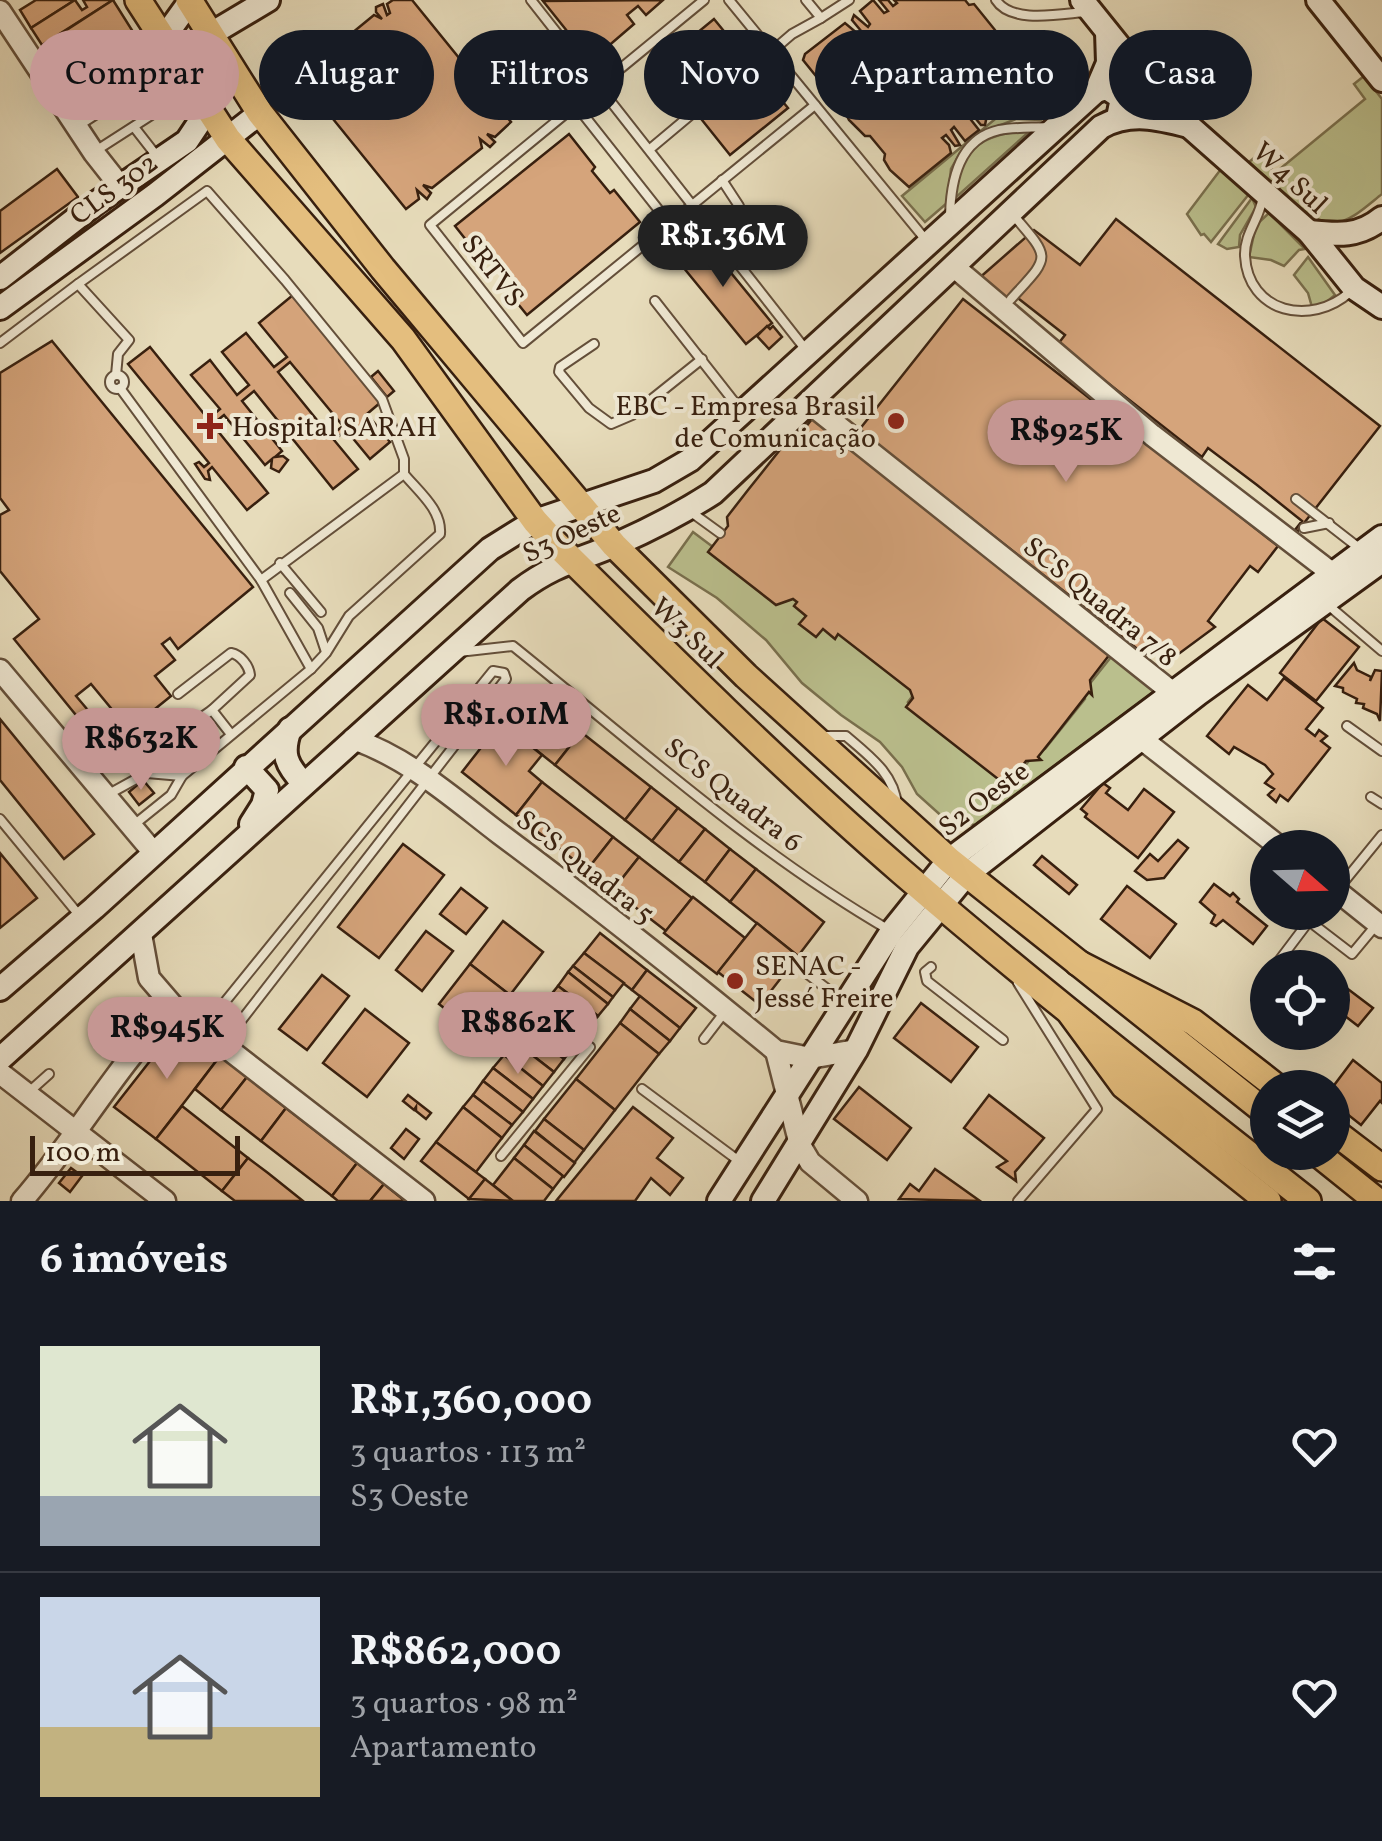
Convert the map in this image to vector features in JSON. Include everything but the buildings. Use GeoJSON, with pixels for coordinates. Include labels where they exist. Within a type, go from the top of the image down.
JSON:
{"type":"FeatureCollection","features":[{"type":"Feature","properties":{"kind":"main road","name":"W3 Sul"},"geometry":{"type":"LineString","coordinates":[[138,0],[157,30]]}},
{"type":"Feature","properties":{"kind":"main road","name":"W3 Sul"},"geometry":{"type":"LineString","coordinates":[[190,0],[209,30]]}},
{"type":"Feature","properties":{"kind":"main road"},"geometry":{"type":"LineString","coordinates":[[168,30],[190,0]]}},
{"type":"Feature","properties":{"kind":"main road"},"geometry":{"type":"LineString","coordinates":[[218,30],[268,0]]}},
{"type":"Feature","properties":{"kind":"main road"},"geometry":{"type":"LineString","coordinates":[[1318,0],[1382,80]]}},
{"type":"Feature","properties":{"kind":"main road","name":"W4 Sul"},"geometry":{"type":"LineString","coordinates":[[1086,6],[1189,126],[1309,232],[1354,288],[1382,307]]}},
{"type":"Feature","properties":{"kind":"main road"},"geometry":{"type":"LineString","coordinates":[[1096,91],[1108,63],[1107,32]]}},
{"type":"Feature","properties":{"kind":"main road","name":"W3 Sul"},"geometry":{"type":"LineString","coordinates":[[239,79],[259,111]]}},
{"type":"Feature","properties":{"kind":"main road"},"geometry":{"type":"LineString","coordinates":[[1096,91],[1109,89]]}},
{"type":"Feature","properties":{"kind":"main road","name":"S3 Oeste"},"geometry":{"type":"LineString","coordinates":[[0,989],[490,549],[535,522],[673,471],[1096,91]]}},
{"type":"Feature","properties":{"kind":"main road","name":"CLS 302"},"geometry":{"type":"LineString","coordinates":[[0,308],[259,114]]}},
{"type":"Feature","properties":{"kind":"main road","name":"CLS 302"},"geometry":{"type":"LineString","coordinates":[[0,278],[96,203],[159,160],[194,132],[199,120]]}},
{"type":"Feature","properties":{"kind":"main road","name":"W3 Sul"},"geometry":{"type":"LineString","coordinates":[[216,120],[322,250],[403,339],[535,522],[571,559],[795,774],[932,897],[1000,956],[1308,1201]]}},
{"type":"Feature","properties":{"kind":"main road","name":"W3 Sul"},"geometry":{"type":"LineString","coordinates":[[266,120],[383,269],[614,545],[957,868],[1250,1100]]}},
{"type":"Feature","properties":{"kind":"main road","name":"S3 Oeste"},"geometry":{"type":"LineString","coordinates":[[0,1059],[520,590],[571,559],[614,545],[713,492],[1010,211],[1114,120]]}},
{"type":"Feature","properties":{"kind":"main road"},"geometry":{"type":"LineString","coordinates":[[1164,120],[1189,126]]}},
{"type":"Feature","properties":{"kind":"main road"},"geometry":{"type":"LineString","coordinates":[[120,186],[154,196]]}},
{"type":"Feature","properties":{"kind":"main road"},"geometry":{"type":"LineString","coordinates":[[1309,232],[1346,236],[1369,228],[1382,218]]}},
{"type":"Feature","properties":{"kind":"main road"},"geometry":{"type":"LineString","coordinates":[[322,250],[363,279],[379,277],[383,269]]}},
{"type":"Feature","properties":{"kind":"main road","name":"S2 Oeste"},"geometry":{"type":"LineString","coordinates":[[957,868],[1142,740],[1324,601],[1372,556],[1382,537]]}},
{"type":"Feature","properties":{"kind":"main road","name":"S2 Oeste"},"geometry":{"type":"LineString","coordinates":[[719,1201],[892,931],[932,897],[957,868],[1172,692],[1333,574],[1372,556]]}},
{"type":"Feature","properties":{"kind":"main road"},"geometry":{"type":"LineString","coordinates":[[290,729],[284,756],[290,770],[304,784]]}},
{"type":"Feature","properties":{"kind":"main road"},"geometry":{"type":"LineString","coordinates":[[795,774],[820,743]]}},
{"type":"Feature","properties":{"kind":"main road"},"geometry":{"type":"LineString","coordinates":[[240,845],[263,805],[267,790],[246,767]]}},
{"type":"Feature","properties":{"kind":"main road","name":"S2 Oeste"},"geometry":{"type":"LineString","coordinates":[[764,1201],[856,1050],[932,897]]}},
{"type":"Feature","properties":{"kind":"main road"},"geometry":{"type":"LineString","coordinates":[[1078,963],[1194,1022],[1255,1070]]}},
{"type":"Feature","properties":{"kind":"main road"},"geometry":{"type":"LineString","coordinates":[[1072,1014],[1124,1086],[1268,1201]]}},
{"type":"Feature","properties":{"kind":"main road"},"geometry":{"type":"LineString","coordinates":[[1350,1144],[1382,1168]]}},
{"type":"Feature","properties":{"kind":"main road"},"geometry":{"type":"LineString","coordinates":[[1339,1170],[1378,1201]]}},
{"type":"Feature","properties":{"kind":"street"},"geometry":{"type":"LineString","coordinates":[[0,11],[120,186]]}},
{"type":"Feature","properties":{"kind":"street"},"geometry":{"type":"LineString","coordinates":[[96,156],[96,203]]}},
{"type":"Feature","properties":{"kind":"street"},"geometry":{"type":"LineString","coordinates":[[953,266],[1152,435],[1333,574]]}},
{"type":"Feature","properties":{"kind":"street","name":"SCS Quadra 7/8"},"geometry":{"type":"LineString","coordinates":[[809,402],[1172,692]]}},
{"type":"Feature","properties":{"kind":"street"},"geometry":{"type":"LineString","coordinates":[[0,670],[154,853]]}},
{"type":"Feature","properties":{"kind":"street","name":"SCS Quadra 5"},"geometry":{"type":"LineString","coordinates":[[353,739],[388,753],[421,774],[776,1050],[810,1058],[856,1050]]}},
{"type":"Feature","properties":{"kind":"street"},"geometry":{"type":"LineString","coordinates":[[1142,740],[1258,830]]}},
{"type":"Feature","properties":{"kind":"street"},"geometry":{"type":"LineString","coordinates":[[1350,901],[1380,926]]}},
{"type":"Feature","properties":{"kind":"street"},"geometry":{"type":"LineString","coordinates":[[141,934],[148,978],[174,1007],[424,1201]]}},
{"type":"Feature","properties":{"kind":"street"},"geometry":{"type":"LineString","coordinates":[[22,1201],[62,1155],[74,1132],[153,1028],[174,1007]]}},
{"type":"Feature","properties":{"kind":"street"},"geometry":{"type":"LineString","coordinates":[[776,1050],[800,1145],[810,1162],[856,1201]]}},
{"type":"Feature","properties":{"kind":"street"},"geometry":{"type":"LineString","coordinates":[[0,1074],[164,1201]]}},
{"type":"Feature","properties":{"kind":"lane"},"geometry":{"type":"LineString","coordinates":[[531,0],[555,30]]}},
{"type":"Feature","properties":{"kind":"lane","name":"SRTVS"},"geometry":{"type":"LineString","coordinates":[[624,65],[704,0]]}},
{"type":"Feature","properties":{"kind":"lane"},"geometry":{"type":"LineString","coordinates":[[729,0],[753,30]]}},
{"type":"Feature","properties":{"kind":"lane"},"geometry":{"type":"LineString","coordinates":[[806,0],[821,18]]}},
{"type":"Feature","properties":{"kind":"lane"},"geometry":{"type":"LineString","coordinates":[[795,32],[849,0]]}},
{"type":"Feature","properties":{"kind":"lane"},"geometry":{"type":"LineString","coordinates":[[996,0],[998,6],[1011,14],[1086,6]]}},
{"type":"Feature","properties":{"kind":"lane"},"geometry":{"type":"LineString","coordinates":[[795,81],[815,105]]}},
{"type":"Feature","properties":{"kind":"lane"},"geometry":{"type":"LineString","coordinates":[[76,127],[142,88],[153,94],[157,107],[150,116],[96,156]]}},
{"type":"Feature","properties":{"kind":"lane","name":"SRTVS"},"geometry":{"type":"LineString","coordinates":[[557,120],[430,225],[523,343],[815,105]]}},
{"type":"Feature","properties":{"kind":"lane"},"geometry":{"type":"LineString","coordinates":[[624,116],[701,220],[808,352]]}},
{"type":"Feature","properties":{"kind":"lane"},"geometry":{"type":"LineString","coordinates":[[588,120],[668,223]]}},
{"type":"Feature","properties":{"kind":"lane"},"geometry":{"type":"LineString","coordinates":[[650,149],[685,120]]}},
{"type":"Feature","properties":{"kind":"lane"},"geometry":{"type":"LineString","coordinates":[[827,120],[928,242]]}},
{"type":"Feature","properties":{"kind":"lane"},"geometry":{"type":"LineString","coordinates":[[134,126],[159,160]]}},
{"type":"Feature","properties":{"kind":"lane"},"geometry":{"type":"LineString","coordinates":[[949,224],[953,177],[961,158],[972,146],[999,130],[1058,126]]}},
{"type":"Feature","properties":{"kind":"lane"},"geometry":{"type":"LineString","coordinates":[[722,180],[738,206]]}},
{"type":"Feature","properties":{"kind":"lane"},"geometry":{"type":"LineString","coordinates":[[0,342],[207,191],[382,399],[404,459],[404,474],[438,514],[440,534],[349,616],[311,669],[230,733],[182,776],[171,794],[132,827]]}},
{"type":"Feature","properties":{"kind":"lane"},"geometry":{"type":"LineString","coordinates":[[1264,192],[1246,236],[1245,260],[1265,300],[1286,310],[1308,312],[1325,308],[1354,288]]}},
{"type":"Feature","properties":{"kind":"lane"},"geometry":{"type":"LineString","coordinates":[[1010,211],[1042,249],[1043,260],[1011,299]]}},
{"type":"Feature","properties":{"kind":"lane"},"geometry":{"type":"LineString","coordinates":[[78,284],[130,340],[118,354],[111,386],[120,388],[260,580],[311,669]]}},
{"type":"Feature","properties":{"kind":"lane"},"geometry":{"type":"LineString","coordinates":[[655,300],[742,412]]}},
{"type":"Feature","properties":{"kind":"lane"},"geometry":{"type":"LineString","coordinates":[[594,344],[560,367],[559,372],[588,408],[611,424],[632,415],[702,359]]}},
{"type":"Feature","properties":{"kind":"lane"},"geometry":{"type":"LineString","coordinates":[[260,580],[404,474]]}},
{"type":"Feature","properties":{"kind":"lane"},"geometry":{"type":"LineString","coordinates":[[1296,499],[1372,556]]}},
{"type":"Feature","properties":{"kind":"lane"},"geometry":{"type":"LineString","coordinates":[[687,509],[720,533]]}},
{"type":"Feature","properties":{"kind":"lane"},"geometry":{"type":"LineString","coordinates":[[1304,528],[1329,523]]}},
{"type":"Feature","properties":{"kind":"lane"},"geometry":{"type":"LineString","coordinates":[[280,564],[321,612]]}},
{"type":"Feature","properties":{"kind":"lane"},"geometry":{"type":"LineString","coordinates":[[290,592],[318,628],[326,653]]}},
{"type":"Feature","properties":{"kind":"lane"},"geometry":{"type":"LineString","coordinates":[[1324,601],[1382,650]]}},
{"type":"Feature","properties":{"kind":"lane","name":"SCS Quadra 6"},"geometry":{"type":"LineString","coordinates":[[450,652],[513,646],[803,876],[892,931]]}},
{"type":"Feature","properties":{"kind":"lane"},"geometry":{"type":"LineString","coordinates":[[171,739],[212,710],[250,675],[249,669],[232,653],[178,694]]}},
{"type":"Feature","properties":{"kind":"lane"},"geometry":{"type":"LineString","coordinates":[[204,1029],[365,829],[421,774],[506,679],[504,673],[493,671],[421,774],[382,840],[223,1044]]}},
{"type":"Feature","properties":{"kind":"lane"},"geometry":{"type":"LineString","coordinates":[[212,710],[230,733]]}},
{"type":"Feature","properties":{"kind":"lane"},"geometry":{"type":"LineString","coordinates":[[1347,726],[1382,750]]}},
{"type":"Feature","properties":{"kind":"lane"},"geometry":{"type":"LineString","coordinates":[[107,795],[148,773],[182,776]]}},
{"type":"Feature","properties":{"kind":"lane"},"geometry":{"type":"LineString","coordinates":[[1371,796],[1382,804]]}},
{"type":"Feature","properties":{"kind":"lane"},"geometry":{"type":"LineString","coordinates":[[0,818],[82,918]]}},
{"type":"Feature","properties":{"kind":"lane"},"geometry":{"type":"LineString","coordinates":[[365,829],[382,840]]}},
{"type":"Feature","properties":{"kind":"lane"},"geometry":{"type":"LineString","coordinates":[[1350,872],[1382,835]]}},
{"type":"Feature","properties":{"kind":"lane"},"geometry":{"type":"LineString","coordinates":[[1287,950],[1309,921],[1347,950]]}},
{"type":"Feature","properties":{"kind":"lane"},"geometry":{"type":"LineString","coordinates":[[1350,952],[1380,926]]}},
{"type":"Feature","properties":{"kind":"lane"},"geometry":{"type":"LineString","coordinates":[[1000,956],[1097,1109],[1018,1201]]}},
{"type":"Feature","properties":{"kind":"lane"},"geometry":{"type":"LineString","coordinates":[[796,965],[846,1003]]}},
{"type":"Feature","properties":{"kind":"lane"},"geometry":{"type":"LineString","coordinates":[[931,966],[925,972],[927,981],[1003,1040]]}},
{"type":"Feature","properties":{"kind":"lane"},"geometry":{"type":"LineString","coordinates":[[704,1040],[726,1010]]}},
{"type":"Feature","properties":{"kind":"lane"},"geometry":{"type":"LineString","coordinates":[[501,1156],[590,1047]]}},
{"type":"Feature","properties":{"kind":"lane"},"geometry":{"type":"LineString","coordinates":[[25,1095],[49,1074]]}},
{"type":"Feature","properties":{"kind":"lane"},"geometry":{"type":"LineString","coordinates":[[642,1089],[743,1164]]}},
{"type":"Feature","properties":{"kind":"green space"},"geometry":{"type":"Polygon","coordinates":[[[1364,76],[1382,99],[1382,194],[1347,219],[1324,221],[1289,199],[1249,162],[1259,154],[1275,173],[1365,99],[1354,84],[1364,76]]]}},
{"type":"Feature","properties":{"kind":"green space"},"geometry":{"type":"Polygon","coordinates":[[[994,120],[1013,120],[980,133],[960,153],[951,169],[947,203],[925,222],[902,196],[994,120]]]}},
{"type":"Feature","properties":{"kind":"green space"},"geometry":{"type":"Polygon","coordinates":[[[1031,130],[953,200],[962,167],[976,147],[998,136],[1031,130]]]}},
{"type":"Feature","properties":{"kind":"green space"},"geometry":{"type":"Polygon","coordinates":[[[1221,169],[1249,194],[1211,242],[1201,235],[1187,214],[1221,169]]]}},
{"type":"Feature","properties":{"kind":"green space"},"geometry":{"type":"Polygon","coordinates":[[[1252,198],[1256,207],[1240,235],[1239,247],[1227,249],[1218,244],[1252,198]]]}},
{"type":"Feature","properties":{"kind":"green space"},"geometry":{"type":"Polygon","coordinates":[[[1269,213],[1305,249],[1284,266],[1249,257],[1256,225],[1269,213]]]}},
{"type":"Feature","properties":{"kind":"green space"},"geometry":{"type":"Polygon","coordinates":[[[1308,257],[1335,295],[1312,307],[1308,293],[1294,275],[1308,257]]]}},
{"type":"Feature","properties":{"kind":"green space"},"geometry":{"type":"Polygon","coordinates":[[[693,532],[777,595],[797,591],[911,683],[914,694],[908,702],[1010,784],[1037,751],[1045,749],[1085,699],[1084,691],[1115,652],[1160,687],[975,825],[946,820],[917,794],[902,767],[880,742],[802,683],[766,640],[717,598],[668,567],[693,532]]]}},
{"type":"Feature","properties":{"kind":"place","name":"EBC - Empresa Brasil de Comunicação"},"geometry":{"type":"Point","coordinates":[896,421]}},
{"type":"Feature","properties":{"kind":"place","name":"Hospital SARAH"},"geometry":{"type":"Point","coordinates":[210,426]}},
{"type":"Feature","properties":{"kind":"place","name":"SENAC - Jessé Freire"},"geometry":{"type":"Point","coordinates":[735,981]}}]}
